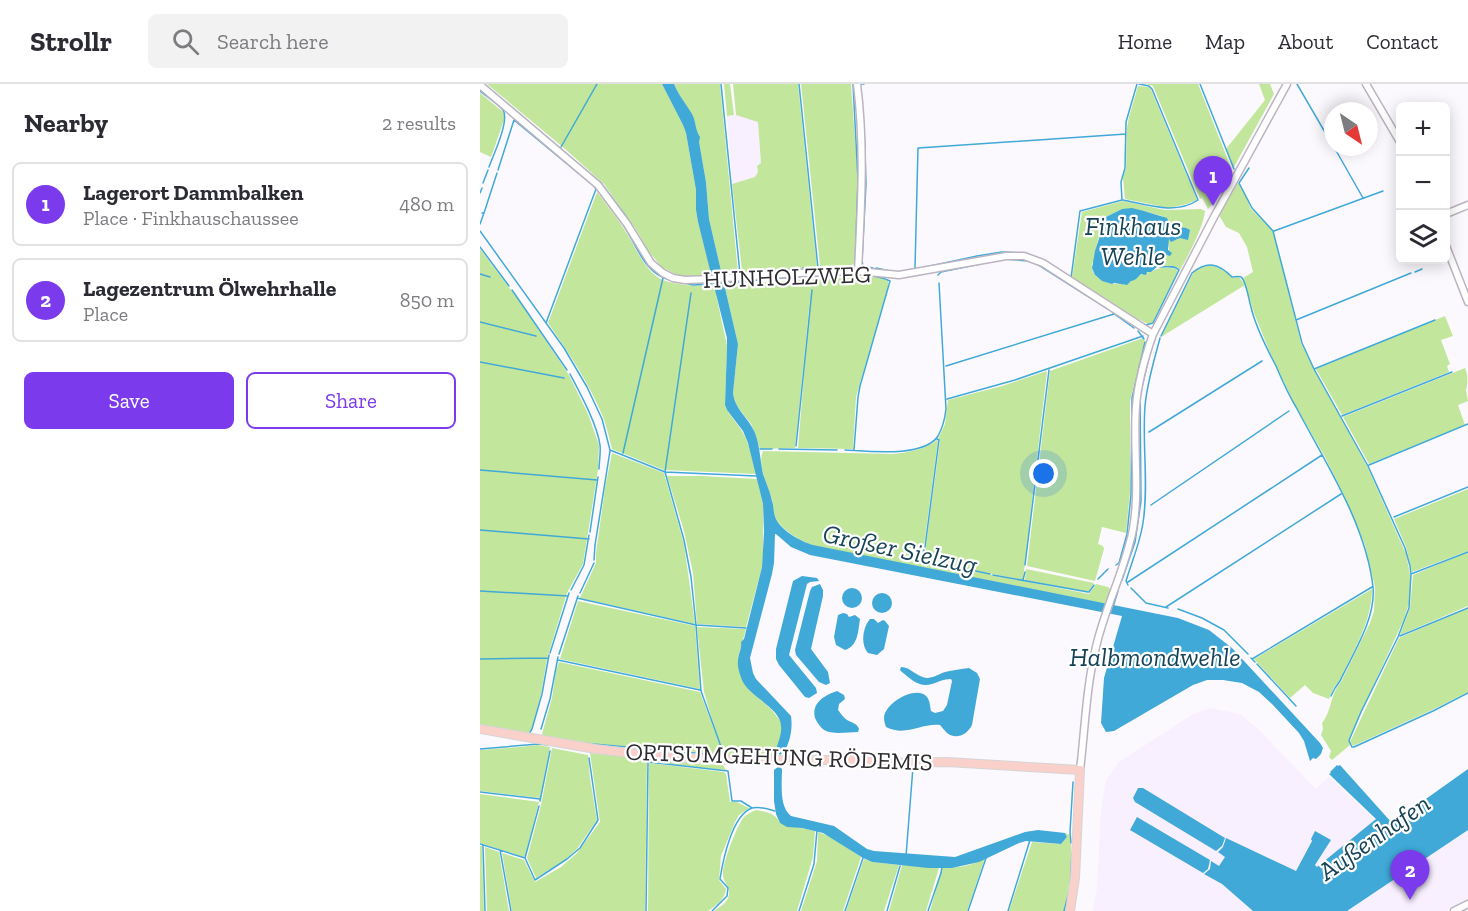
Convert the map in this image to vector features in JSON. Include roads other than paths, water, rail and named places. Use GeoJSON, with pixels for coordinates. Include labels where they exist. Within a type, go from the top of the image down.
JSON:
{"type":"FeatureCollection","features":[{"type":"Feature","properties":{"kind":"main road","name":"ORTSUMGEHUNG RÖDEMIS"},"geometry":{"type":"LineString","coordinates":[[480,729],[596,749],[664,757],[731,760],[849,760],[884,764],[947,762],[1080,770]]}},
{"type":"Feature","properties":{"kind":"main road"},"geometry":{"type":"LineString","coordinates":[[1071,911],[1075,878],[1080,770]]}},
{"type":"Feature","properties":{"kind":"street"},"geometry":{"type":"LineString","coordinates":[[857,84],[862,151],[858,271]]}},
{"type":"Feature","properties":{"kind":"street"},"geometry":{"type":"LineString","coordinates":[[1080,770],[1087,689],[1096,646],[1133,530],[1136,504],[1136,405],[1153,334],[1287,84]]}},
{"type":"Feature","properties":{"kind":"street"},"geometry":{"type":"LineString","coordinates":[[1366,84],[1396,134]]}},
{"type":"Feature","properties":{"kind":"street","name":"HUNHOLZWEG"},"geometry":{"type":"LineString","coordinates":[[480,85],[598,185],[627,224],[651,263],[673,278],[685,280],[858,271],[899,275],[1006,256],[1024,256],[1043,263],[1153,334]]}},
{"type":"Feature","properties":{"kind":"street"},"geometry":{"type":"LineString","coordinates":[[1450,212],[1468,205]]}},
{"type":"Feature","properties":{"kind":"street"},"geometry":{"type":"LineString","coordinates":[[1450,256],[1468,302]]}},
{"type":"Feature","properties":{"kind":"street"},"geometry":{"type":"LineString","coordinates":[[1454,911],[1468,904]]}},
{"type":"Feature","properties":{"kind":"water","name":"Halbmondwehle"},"geometry":{"type":"Polygon","coordinates":[[[662,84],[674,84],[692,114],[700,137],[709,219],[738,344],[734,399],[755,433],[775,517],[782,528],[813,545],[1178,618],[1209,630],[1232,648],[1320,743],[1323,748],[1316,759],[1313,758],[1310,761],[1299,733],[1259,692],[1242,683],[1223,680],[1207,680],[1193,685],[1114,731],[1106,732],[1101,723],[1104,678],[1122,616],[810,555],[791,547],[775,534],[772,574],[750,658],[756,679],[791,716],[790,737],[786,748],[780,755],[776,750],[781,732],[780,720],[771,708],[746,686],[741,678],[738,665],[741,642],[744,639],[762,567],[763,504],[748,443],[743,431],[725,405],[727,338],[698,222],[696,190],[686,133],[662,84]]]}},
{"type":"Feature","properties":{"kind":"water","name":"Finkhaus Wehle"},"geometry":{"type":"Polygon","coordinates":[[[1132,208],[1167,218],[1170,225],[1190,230],[1188,240],[1180,238],[1171,242],[1169,239],[1168,250],[1172,253],[1170,256],[1167,255],[1165,260],[1151,272],[1147,272],[1146,275],[1141,274],[1127,285],[1102,281],[1095,275],[1092,268],[1106,217],[1122,209],[1132,208]]]}},
{"type":"Feature","properties":{"kind":"water"},"geometry":{"type":"Polygon","coordinates":[[[802,576],[817,578],[819,581],[807,584],[789,655],[816,688],[817,693],[809,698],[805,697],[776,659],[776,649],[793,581],[802,576]]]}},
{"type":"Feature","properties":{"kind":"water"},"geometry":{"type":"Polygon","coordinates":[[[820,584],[823,596],[811,649],[828,672],[830,683],[826,685],[819,682],[796,655],[795,650],[810,591],[812,587],[820,584]]]}},
{"type":"Feature","properties":{"kind":"water"},"geometry":{"type":"Polygon","coordinates":[[[852,588],[859,591],[862,598],[859,605],[852,608],[845,605],[842,598],[845,591],[852,588]]]}},
{"type":"Feature","properties":{"kind":"water"},"geometry":{"type":"Polygon","coordinates":[[[882,593],[889,596],[892,603],[889,610],[882,613],[875,610],[872,603],[875,596],[882,593]]]}},
{"type":"Feature","properties":{"kind":"water"},"geometry":{"type":"Polygon","coordinates":[[[843,613],[849,617],[855,615],[860,619],[855,642],[845,650],[836,645],[834,637],[838,615],[843,613]]]}},
{"type":"Feature","properties":{"kind":"water"},"geometry":{"type":"Polygon","coordinates":[[[870,619],[878,623],[883,620],[889,626],[884,649],[877,655],[868,653],[863,640],[864,631],[870,619]]]}},
{"type":"Feature","properties":{"kind":"water"},"geometry":{"type":"Polygon","coordinates":[[[901,667],[927,678],[969,668],[977,673],[980,679],[972,725],[967,731],[954,736],[947,733],[940,725],[900,731],[886,727],[885,712],[895,701],[909,694],[922,694],[927,697],[931,711],[935,713],[943,711],[947,705],[951,679],[923,685],[900,670],[901,667]]]}},
{"type":"Feature","properties":{"kind":"water"},"geometry":{"type":"Polygon","coordinates":[[[837,691],[844,695],[845,699],[839,704],[838,710],[846,719],[857,725],[858,732],[828,732],[815,718],[817,704],[824,697],[837,691]]]}},
{"type":"Feature","properties":{"kind":"water","name":"Außenhafen"},"geometry":{"type":"Polygon","coordinates":[[[1337,765],[1340,765],[1392,823],[1468,769],[1468,830],[1347,911],[1253,911],[1222,884],[1204,874],[1210,869],[1211,861],[1219,866],[1225,857],[1218,852],[1223,847],[1226,838],[1296,871],[1315,831],[1331,840],[1315,865],[1317,867],[1376,819],[1329,774],[1337,765]]]}},
{"type":"Feature","properties":{"kind":"water"},"geometry":{"type":"Polygon","coordinates":[[[779,766],[782,769],[783,801],[791,816],[834,826],[867,849],[874,851],[955,857],[1025,832],[1038,830],[1065,833],[1067,837],[1061,844],[1026,841],[979,862],[952,868],[872,862],[823,833],[787,827],[780,823],[774,801],[774,770],[779,766]]]}},
{"type":"Feature","properties":{"kind":"water"},"geometry":{"type":"Polygon","coordinates":[[[1138,788],[1143,788],[1225,838],[1222,846],[1216,851],[1135,802],[1133,798],[1138,788]]]}},
{"type":"Feature","properties":{"kind":"water"},"geometry":{"type":"Polygon","coordinates":[[[1137,817],[1210,860],[1208,869],[1203,873],[1130,830],[1137,817]]]}},
{"type":"Feature","properties":{"kind":"waterway"},"geometry":{"type":"LineString","coordinates":[[484,84],[601,183],[638,236]]}},
{"type":"Feature","properties":{"kind":"waterway"},"geometry":{"type":"LineString","coordinates":[[561,147],[597,84]]}},
{"type":"Feature","properties":{"kind":"waterway"},"geometry":{"type":"LineString","coordinates":[[721,84],[740,274]]}},
{"type":"Feature","properties":{"kind":"waterway"},"geometry":{"type":"LineString","coordinates":[[799,84],[818,268]]}},
{"type":"Feature","properties":{"kind":"waterway"},"geometry":{"type":"LineString","coordinates":[[851,267],[855,264],[858,180],[853,84]]}},
{"type":"Feature","properties":{"kind":"waterway"},"geometry":{"type":"LineString","coordinates":[[1071,278],[1080,211],[1122,200],[1121,182],[1125,168],[1126,122],[1137,84]]}},
{"type":"Feature","properties":{"kind":"waterway"},"geometry":{"type":"LineString","coordinates":[[1123,200],[1162,208],[1181,207],[1198,200],[1152,89],[1139,84]]}},
{"type":"Feature","properties":{"kind":"waterway"},"geometry":{"type":"LineString","coordinates":[[1200,84],[1234,169]]}},
{"type":"Feature","properties":{"kind":"waterway"},"geometry":{"type":"LineString","coordinates":[[1297,84],[1324,130]]}},
{"type":"Feature","properties":{"kind":"waterway"},"geometry":{"type":"LineString","coordinates":[[480,91],[501,107],[505,115],[503,130],[489,167]]}},
{"type":"Feature","properties":{"kind":"waterway"},"geometry":{"type":"LineString","coordinates":[[863,118],[865,147]]}},
{"type":"Feature","properties":{"kind":"waterway"},"geometry":{"type":"LineString","coordinates":[[498,170],[514,120],[589,182]]}},
{"type":"Feature","properties":{"kind":"waterway"},"geometry":{"type":"LineString","coordinates":[[915,268],[918,148],[1126,134]]}},
{"type":"Feature","properties":{"kind":"waterway"},"geometry":{"type":"LineString","coordinates":[[865,152],[866,184],[862,260],[863,266],[873,268]]}},
{"type":"Feature","properties":{"kind":"waterway"},"geometry":{"type":"LineString","coordinates":[[1339,156],[1363,198]]}},
{"type":"Feature","properties":{"kind":"waterway"},"geometry":{"type":"LineString","coordinates":[[1249,168],[1239,183],[1252,208],[1273,231],[1302,343],[1368,466],[1405,548],[1410,566],[1409,608],[1398,637],[1349,741],[1354,747],[1468,693]]}},
{"type":"Feature","properties":{"kind":"waterway"},"geometry":{"type":"LineString","coordinates":[[483,183],[488,170]]}},
{"type":"Feature","properties":{"kind":"waterway"},"geometry":{"type":"LineString","coordinates":[[484,213],[497,173]]}},
{"type":"Feature","properties":{"kind":"waterway"},"geometry":{"type":"LineString","coordinates":[[546,323],[596,189],[593,185]]}},
{"type":"Feature","properties":{"kind":"waterway"},"geometry":{"type":"LineString","coordinates":[[480,193],[482,188]]}},
{"type":"Feature","properties":{"kind":"waterway"},"geometry":{"type":"LineString","coordinates":[[1274,231],[1383,191]]}},
{"type":"Feature","properties":{"kind":"waterway"},"geometry":{"type":"LineString","coordinates":[[601,195],[649,267],[655,273],[671,280]]}},
{"type":"Feature","properties":{"kind":"waterway"},"geometry":{"type":"LineString","coordinates":[[480,224],[484,213],[482,213]]}},
{"type":"Feature","properties":{"kind":"waterway"},"geometry":{"type":"LineString","coordinates":[[480,231],[564,348],[587,387],[602,419],[610,450],[665,472],[756,476]]}},
{"type":"Feature","properties":{"kind":"waterway"},"geometry":{"type":"LineString","coordinates":[[480,247],[509,286]]}},
{"type":"Feature","properties":{"kind":"waterway"},"geometry":{"type":"LineString","coordinates":[[912,270],[1002,252],[1022,253]]}},
{"type":"Feature","properties":{"kind":"waterway"},"geometry":{"type":"LineString","coordinates":[[1027,254],[1042,260]]}},
{"type":"Feature","properties":{"kind":"waterway"},"geometry":{"type":"LineString","coordinates":[[1006,259],[1037,264],[1108,309]]}},
{"type":"Feature","properties":{"kind":"waterway"},"geometry":{"type":"LineString","coordinates":[[938,275],[941,272],[980,264]]}},
{"type":"Feature","properties":{"kind":"waterway"},"geometry":{"type":"LineString","coordinates":[[1161,336],[1192,273],[1203,266],[1213,265],[1223,269],[1232,277],[1243,279],[1262,337],[1290,397],[1343,494],[1369,563],[1373,587],[1371,611],[1357,647],[1331,696]]}},
{"type":"Feature","properties":{"kind":"waterway"},"geometry":{"type":"LineString","coordinates":[[1143,324],[1153,323],[1179,270],[1159,266]]}},
{"type":"Feature","properties":{"kind":"waterway"},"geometry":{"type":"LineString","coordinates":[[803,268],[848,267]]}},
{"type":"Feature","properties":{"kind":"waterway"},"geometry":{"type":"LineString","coordinates":[[876,268],[890,271]]}},
{"type":"Feature","properties":{"kind":"waterway"},"geometry":{"type":"LineString","coordinates":[[736,274],[799,269]]}},
{"type":"Feature","properties":{"kind":"waterway"},"geometry":{"type":"LineString","coordinates":[[1415,272],[1422,269]]}},
{"type":"Feature","properties":{"kind":"waterway"},"geometry":{"type":"LineString","coordinates":[[1296,320],[1411,273]]}},
{"type":"Feature","properties":{"kind":"waterway"},"geometry":{"type":"LineString","coordinates":[[480,274],[490,277]]}},
{"type":"Feature","properties":{"kind":"waterway"},"geometry":{"type":"LineString","coordinates":[[730,283],[848,275],[869,276],[890,281],[860,386],[854,450]]}},
{"type":"Feature","properties":{"kind":"waterway"},"geometry":{"type":"LineString","coordinates":[[623,453],[663,278]]}},
{"type":"Feature","properties":{"kind":"waterway"},"geometry":{"type":"LineString","coordinates":[[685,283],[712,284]]}},
{"type":"Feature","properties":{"kind":"waterway"},"geometry":{"type":"LineString","coordinates":[[845,450],[895,452],[921,448],[938,436],[946,409],[939,283]]}},
{"type":"Feature","properties":{"kind":"waterway"},"geometry":{"type":"LineString","coordinates":[[512,290],[567,370]]}},
{"type":"Feature","properties":{"kind":"waterway"},"geometry":{"type":"LineString","coordinates":[[796,446],[812,290]]}},
{"type":"Feature","properties":{"kind":"waterway"},"geometry":{"type":"LineString","coordinates":[[577,598],[696,625],[684,540],[665,472],[691,293]]}},
{"type":"Feature","properties":{"kind":"waterway"},"geometry":{"type":"LineString","coordinates":[[1114,306],[1140,322]]}},
{"type":"Feature","properties":{"kind":"waterway"},"geometry":{"type":"LineString","coordinates":[[1113,313],[1134,328]]}},
{"type":"Feature","properties":{"kind":"waterway"},"geometry":{"type":"LineString","coordinates":[[946,366],[1114,314]]}},
{"type":"Feature","properties":{"kind":"waterway"},"geometry":{"type":"LineString","coordinates":[[1314,369],[1435,320]]}},
{"type":"Feature","properties":{"kind":"waterway"},"geometry":{"type":"LineString","coordinates":[[480,322],[536,336]]}},
{"type":"Feature","properties":{"kind":"waterway"},"geometry":{"type":"LineString","coordinates":[[1138,331],[1144,339]]}},
{"type":"Feature","properties":{"kind":"waterway"},"geometry":{"type":"LineString","coordinates":[[947,399],[1015,380],[1143,336]]}},
{"type":"Feature","properties":{"kind":"waterway"},"geometry":{"type":"LineString","coordinates":[[1128,585],[1126,581],[1138,545],[1145,508],[1145,406],[1160,338]]}},
{"type":"Feature","properties":{"kind":"waterway"},"geometry":{"type":"LineString","coordinates":[[1116,565],[1119,563],[1127,534],[1131,495],[1132,398],[1145,342]]}},
{"type":"Feature","properties":{"kind":"waterway"},"geometry":{"type":"LineString","coordinates":[[1141,391],[1151,349]]}},
{"type":"Feature","properties":{"kind":"waterway"},"geometry":{"type":"LineString","coordinates":[[1149,432],[1262,361]]}},
{"type":"Feature","properties":{"kind":"waterway"},"geometry":{"type":"LineString","coordinates":[[480,362],[564,378]]}},
{"type":"Feature","properties":{"kind":"waterway"},"geometry":{"type":"LineString","coordinates":[[1025,565],[1049,370]]}},
{"type":"Feature","properties":{"kind":"waterway"},"geometry":{"type":"LineString","coordinates":[[1342,416],[1452,372]]}},
{"type":"Feature","properties":{"kind":"waterway"},"geometry":{"type":"LineString","coordinates":[[570,374],[588,409],[598,437],[599,469]]}},
{"type":"Feature","properties":{"kind":"waterway"},"geometry":{"type":"LineString","coordinates":[[1122,580],[1135,542],[1141,501],[1140,396]]}},
{"type":"Feature","properties":{"kind":"waterway"},"geometry":{"type":"LineString","coordinates":[[1151,505],[1289,411]]}},
{"type":"Feature","properties":{"kind":"waterway"},"geometry":{"type":"LineString","coordinates":[[1369,465],[1468,424]]}},
{"type":"Feature","properties":{"kind":"waterway","name":"Großer Sielzug"},"geometry":{"type":"LineString","coordinates":[[925,547],[939,440],[937,439]]}},
{"type":"Feature","properties":{"kind":"waterway"},"geometry":{"type":"LineString","coordinates":[[760,449],[772,449]]}},
{"type":"Feature","properties":{"kind":"waterway"},"geometry":{"type":"LineString","coordinates":[[779,449],[837,450]]}},
{"type":"Feature","properties":{"kind":"waterway"},"geometry":{"type":"LineString","coordinates":[[594,560],[610,451]]}},
{"type":"Feature","properties":{"kind":"waterway"},"geometry":{"type":"LineString","coordinates":[[1128,582],[1322,455]]}},
{"type":"Feature","properties":{"kind":"waterway"},"geometry":{"type":"LineString","coordinates":[[480,470],[597,480]]}},
{"type":"Feature","properties":{"kind":"waterway"},"geometry":{"type":"LineString","coordinates":[[590,532],[598,477]]}},
{"type":"Feature","properties":{"kind":"waterway"},"geometry":{"type":"LineString","coordinates":[[1394,517],[1468,487]]}},
{"type":"Feature","properties":{"kind":"waterway"},"geometry":{"type":"LineString","coordinates":[[1166,607],[1341,494]]}},
{"type":"Feature","properties":{"kind":"waterway"},"geometry":{"type":"LineString","coordinates":[[480,530],[589,539]]}},
{"type":"Feature","properties":{"kind":"waterway"},"geometry":{"type":"LineString","coordinates":[[571,590],[584,565],[589,535]]}},
{"type":"Feature","properties":{"kind":"waterway","name":"Großer Sielzug"},"geometry":{"type":"LineString","coordinates":[[923,558],[924,550]]}},
{"type":"Feature","properties":{"kind":"waterway"},"geometry":{"type":"LineString","coordinates":[[1411,574],[1468,552]]}},
{"type":"Feature","properties":{"kind":"waterway","name":"Großer Sielzug"},"geometry":{"type":"LineString","coordinates":[[923,560],[990,574]]}},
{"type":"Feature","properties":{"kind":"waterway"},"geometry":{"type":"LineString","coordinates":[[580,593],[594,563]]}},
{"type":"Feature","properties":{"kind":"waterway"},"geometry":{"type":"LineString","coordinates":[[1098,579],[1108,569]]}},
{"type":"Feature","properties":{"kind":"waterway"},"geometry":{"type":"LineString","coordinates":[[1023,580],[1025,572]]}},
{"type":"Feature","properties":{"kind":"waterway"},"geometry":{"type":"LineString","coordinates":[[993,575],[1088,592]]}},
{"type":"Feature","properties":{"kind":"waterway"},"geometry":{"type":"LineString","coordinates":[[1089,592],[1094,585]]}},
{"type":"Feature","properties":{"kind":"waterway","name":"Halbmondwehle"},"geometry":{"type":"LineString","coordinates":[[1252,659],[1372,587]]}},
{"type":"Feature","properties":{"kind":"waterway"},"geometry":{"type":"LineString","coordinates":[[1131,588],[1146,603],[1168,608]]}},
{"type":"Feature","properties":{"kind":"waterway"},"geometry":{"type":"LineString","coordinates":[[480,591],[568,596]]}},
{"type":"Feature","properties":{"kind":"waterway"},"geometry":{"type":"LineString","coordinates":[[1113,607],[1118,591]]}},
{"type":"Feature","properties":{"kind":"waterway"},"geometry":{"type":"LineString","coordinates":[[550,653],[569,593]]}},
{"type":"Feature","properties":{"kind":"waterway"},"geometry":{"type":"LineString","coordinates":[[559,654],[578,596]]}},
{"type":"Feature","properties":{"kind":"waterway"},"geometry":{"type":"LineString","coordinates":[[1400,636],[1468,608]]}},
{"type":"Feature","properties":{"kind":"waterway","name":"Halbmondwehle"},"geometry":{"type":"LineString","coordinates":[[1178,609],[1224,630],[1248,654]]}},
{"type":"Feature","properties":{"kind":"waterway"},"geometry":{"type":"LineString","coordinates":[[724,755],[701,691],[696,625],[746,628]]}},
{"type":"Feature","properties":{"kind":"waterway"},"geometry":{"type":"LineString","coordinates":[[529,734],[542,694],[549,655]]}},
{"type":"Feature","properties":{"kind":"waterway"},"geometry":{"type":"LineString","coordinates":[[541,729],[550,699],[558,657]]}},
{"type":"Feature","properties":{"kind":"waterway"},"geometry":{"type":"LineString","coordinates":[[480,659],[548,658]]}},
{"type":"Feature","properties":{"kind":"waterway","name":"Halbmondwehle"},"geometry":{"type":"LineString","coordinates":[[1251,658],[1255,662]]}},
{"type":"Feature","properties":{"kind":"waterway"},"geometry":{"type":"LineString","coordinates":[[558,660],[700,690]]}},
{"type":"Feature","properties":{"kind":"waterway"},"geometry":{"type":"LineString","coordinates":[[1257,664],[1296,706]]}},
{"type":"Feature","properties":{"kind":"waterway"},"geometry":{"type":"LineString","coordinates":[[582,743],[718,755],[723,752]]}},
{"type":"Feature","properties":{"kind":"waterway"},"geometry":{"type":"LineString","coordinates":[[480,749],[550,745]]}},
{"type":"Feature","properties":{"kind":"waterway"},"geometry":{"type":"LineString","coordinates":[[540,801],[550,751]]}},
{"type":"Feature","properties":{"kind":"waterway"},"geometry":{"type":"LineString","coordinates":[[525,858],[535,880],[580,848],[598,820],[589,758]]}},
{"type":"Feature","properties":{"kind":"waterway"},"geometry":{"type":"LineString","coordinates":[[646,911],[648,762],[728,771],[732,801],[741,801],[752,808]]}},
{"type":"Feature","properties":{"kind":"waterway"},"geometry":{"type":"LineString","coordinates":[[906,856],[913,767]]}},
{"type":"Feature","properties":{"kind":"waterway"},"geometry":{"type":"LineString","coordinates":[[1071,843],[1073,782]]}},
{"type":"Feature","properties":{"kind":"waterway"},"geometry":{"type":"LineString","coordinates":[[480,792],[540,799]]}},
{"type":"Feature","properties":{"kind":"waterway"},"geometry":{"type":"LineString","coordinates":[[480,844],[525,858],[539,806]]}},
{"type":"Feature","properties":{"kind":"waterway"},"geometry":{"type":"LineString","coordinates":[[712,911],[727,896],[728,888],[720,879],[723,861],[739,819],[752,808],[775,811]]}},
{"type":"Feature","properties":{"kind":"waterway"},"geometry":{"type":"LineString","coordinates":[[799,911],[814,864],[817,830]]}},
{"type":"Feature","properties":{"kind":"waterway"},"geometry":{"type":"LineString","coordinates":[[1008,911],[1030,840]]}},
{"type":"Feature","properties":{"kind":"waterway"},"geometry":{"type":"LineString","coordinates":[[483,846],[485,911]]}},
{"type":"Feature","properties":{"kind":"waterway"},"geometry":{"type":"LineString","coordinates":[[500,850],[511,911]]}},
{"type":"Feature","properties":{"kind":"waterway"},"geometry":{"type":"LineString","coordinates":[[1064,911],[1070,888],[1072,853]]}},
{"type":"Feature","properties":{"kind":"waterway"},"geometry":{"type":"LineString","coordinates":[[845,911],[863,858]]}},
{"type":"Feature","properties":{"kind":"waterway"},"geometry":{"type":"LineString","coordinates":[[968,911],[986,858]]}},
{"type":"Feature","properties":{"kind":"waterway"},"geometry":{"type":"LineString","coordinates":[[887,911],[900,866]]}},
{"type":"Feature","properties":{"kind":"waterway"},"geometry":{"type":"LineString","coordinates":[[928,911],[942,866]]}},
{"type":"Feature","properties":{"kind":"place","name":"Lagerort Dammbalken"},"geometry":{"type":"Point","coordinates":[1213,206]}},
{"type":"Feature","properties":{"kind":"place","name":"Lagezentrum Ölwehrhalle"},"geometry":{"type":"Point","coordinates":[1410,900]}}]}
